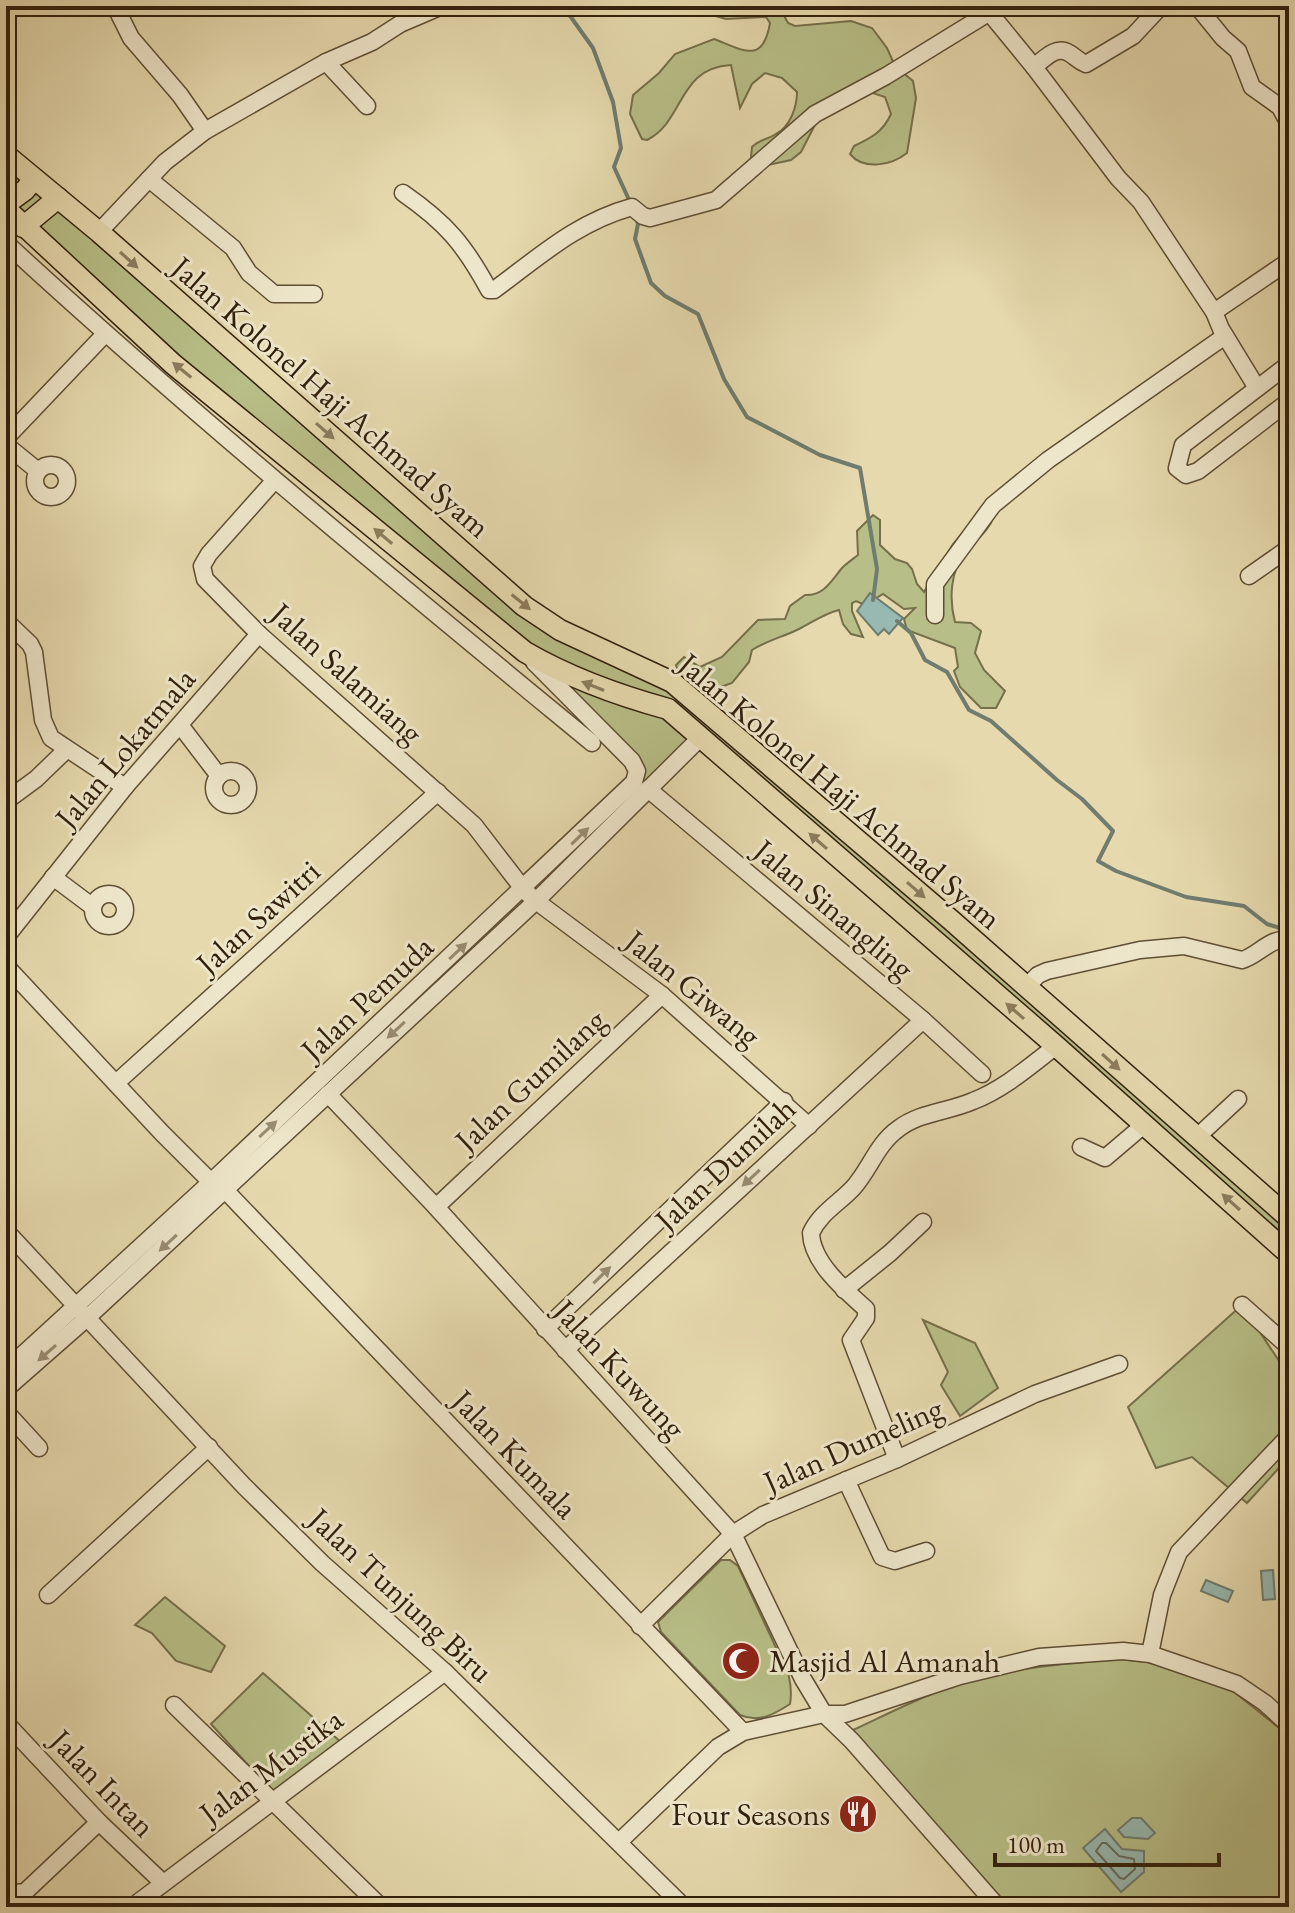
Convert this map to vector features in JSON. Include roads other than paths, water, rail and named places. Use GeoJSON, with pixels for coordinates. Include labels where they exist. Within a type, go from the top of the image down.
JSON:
{"type":"FeatureCollection","features":[{"type":"Feature","properties":{"kind":"main road","name":"Jalan Kolonel Haji Achmad Syam"},"geometry":{"type":"LineString","coordinates":[[6,155],[99,232],[524,606],[560,630],[672,682],[1289,1218]]}},
{"type":"Feature","properties":{"kind":"main road"},"geometry":{"type":"LineString","coordinates":[[6,206],[34,179]]}},
{"type":"Feature","properties":{"kind":"main road"},"geometry":{"type":"LineString","coordinates":[[23,227],[58,198]]}},
{"type":"Feature","properties":{"kind":"main road","name":"Jalan Kolonel Haji Achmad Syam"},"geometry":{"type":"LineString","coordinates":[[6,206],[23,227],[173,364],[525,652],[601,689],[668,709],[1145,1124],[1289,1254]]}},
{"type":"Feature","properties":{"kind":"main road"},"geometry":{"type":"LineString","coordinates":[[849,868],[866,848]]}},
{"type":"Feature","properties":{"kind":"street"},"geometry":{"type":"LineString","coordinates":[[115,6],[131,38],[180,95],[205,131]]}},
{"type":"Feature","properties":{"kind":"street"},"geometry":{"type":"LineString","coordinates":[[99,232],[165,162],[205,131],[326,62],[442,6]]}},
{"type":"Feature","properties":{"kind":"street"},"geometry":{"type":"LineString","coordinates":[[1034,67],[1060,50],[1067,51],[1086,64],[1133,36],[1161,6]]}},
{"type":"Feature","properties":{"kind":"street"},"geometry":{"type":"LineString","coordinates":[[1202,8],[1223,38],[1238,51],[1252,87],[1285,104],[1289,124]]}},
{"type":"Feature","properties":{"kind":"street"},"geometry":{"type":"LineString","coordinates":[[403,193],[435,216],[461,243],[491,291],[561,238],[608,214],[632,207],[650,218],[716,200],[815,114],[886,76],[987,9],[1118,178],[1141,202],[1214,312],[1257,388]]}},
{"type":"Feature","properties":{"kind":"street"},"geometry":{"type":"LineString","coordinates":[[326,62],[367,106]]}},
{"type":"Feature","properties":{"kind":"street"},"geometry":{"type":"LineString","coordinates":[[149,179],[233,248],[249,273],[274,294],[314,294]]}},
{"type":"Feature","properties":{"kind":"street"},"geometry":{"type":"LineString","coordinates":[[6,243],[274,481],[592,743]]}},
{"type":"Feature","properties":{"kind":"street"},"geometry":{"type":"LineString","coordinates":[[1214,312],[1289,261]]}},
{"type":"Feature","properties":{"kind":"street"},"geometry":{"type":"LineString","coordinates":[[6,438],[105,334]]}},
{"type":"Feature","properties":{"kind":"street"},"geometry":{"type":"LineString","coordinates":[[935,615],[935,584],[993,505],[1048,460],[1225,336]]}},
{"type":"Feature","properties":{"kind":"street"},"geometry":{"type":"LineString","coordinates":[[1289,364],[1183,445],[1177,468],[1181,474],[1198,471],[1289,401]]}},
{"type":"Feature","properties":{"kind":"street"},"geometry":{"type":"LineString","coordinates":[[6,445],[38,471]]}},
{"type":"Feature","properties":{"kind":"street","name":"Jalan Salamiang"},"geometry":{"type":"LineString","coordinates":[[274,481],[209,554],[202,566],[205,579],[259,634],[474,825],[530,895]]}},
{"type":"Feature","properties":{"kind":"street"},"geometry":{"type":"LineString","coordinates":[[1249,576],[1289,548]]}},
{"type":"Feature","properties":{"kind":"street"},"geometry":{"type":"LineString","coordinates":[[6,621],[34,652],[43,720],[51,738],[125,787]]}},
{"type":"Feature","properties":{"kind":"street","name":"Jalan Lokatmala"},"geometry":{"type":"LineString","coordinates":[[6,937],[125,787],[259,634]]}},
{"type":"Feature","properties":{"kind":"street","name":"Jalan Pemuda"},"geometry":{"type":"LineString","coordinates":[[218,1186],[328,1094],[530,895],[634,782],[637,771],[632,761],[525,652]]}},
{"type":"Feature","properties":{"kind":"street"},"geometry":{"type":"LineString","coordinates":[[180,725],[219,776]]}},
{"type":"Feature","properties":{"kind":"street","name":"Jalan Pemuda"},"geometry":{"type":"LineString","coordinates":[[6,1389],[82,1312],[700,738]]}},
{"type":"Feature","properties":{"kind":"street"},"geometry":{"type":"LineString","coordinates":[[6,801],[36,779],[66,750]]}},
{"type":"Feature","properties":{"kind":"street","name":"Jalan Sinangling"},"geometry":{"type":"LineString","coordinates":[[648,789],[923,1020],[982,1074]]}},
{"type":"Feature","properties":{"kind":"street","name":"Jalan Sawitri"},"geometry":{"type":"LineString","coordinates":[[116,1083],[438,792]]}},
{"type":"Feature","properties":{"kind":"street"},"geometry":{"type":"LineString","coordinates":[[53,877],[93,907]]}},
{"type":"Feature","properties":{"kind":"street","name":"Jalan Giwang"},"geometry":{"type":"LineString","coordinates":[[530,895],[662,995],[809,1126]]}},
{"type":"Feature","properties":{"kind":"street"},"geometry":{"type":"LineString","coordinates":[[1026,987],[1047,971],[1140,950],[1184,946],[1247,959],[1276,940],[1289,941]]}},
{"type":"Feature","properties":{"kind":"street"},"geometry":{"type":"LineString","coordinates":[[6,966],[218,1186]]}},
{"type":"Feature","properties":{"kind":"street","name":"Jalan Gumilang"},"geometry":{"type":"LineString","coordinates":[[436,1207],[662,995]]}},
{"type":"Feature","properties":{"kind":"street","name":"Jalan Dumilah"},"geometry":{"type":"LineString","coordinates":[[565,1350],[923,1020]]}},
{"type":"Feature","properties":{"kind":"street"},"geometry":{"type":"LineString","coordinates":[[897,1459],[851,1340],[866,1318],[866,1309],[844,1290],[814,1248],[811,1233],[822,1216],[856,1185],[886,1140],[898,1129],[923,1115],[961,1106],[998,1090],[1056,1046]]}},
{"type":"Feature","properties":{"kind":"street","name":"Jalan Kuwung"},"geometry":{"type":"LineString","coordinates":[[328,1094],[436,1207],[733,1534],[803,1679],[824,1714],[852,1741],[998,1907]]}},
{"type":"Feature","properties":{"kind":"street"},"geometry":{"type":"LineString","coordinates":[[1196,1138],[1238,1099]]}},
{"type":"Feature","properties":{"kind":"street","name":"Jalan Dumilah"},"geometry":{"type":"LineString","coordinates":[[545,1329],[784,1101]]}},
{"type":"Feature","properties":{"kind":"street"},"geometry":{"type":"LineString","coordinates":[[1081,1147],[1105,1158],[1145,1124]]}},
{"type":"Feature","properties":{"kind":"street","name":"Jalan Kumala"},"geometry":{"type":"LineString","coordinates":[[218,1186],[743,1732]]}},
{"type":"Feature","properties":{"kind":"street"},"geometry":{"type":"LineString","coordinates":[[844,1290],[923,1222]]}},
{"type":"Feature","properties":{"kind":"street","name":"Jalan Tunjung Biru"},"geometry":{"type":"LineString","coordinates":[[6,1231],[322,1563],[445,1672],[684,1907]]}},
{"type":"Feature","properties":{"kind":"street"},"geometry":{"type":"LineString","coordinates":[[1242,1305],[1289,1347]]}},
{"type":"Feature","properties":{"kind":"street","name":"Jalan Pemuda"},"geometry":{"type":"LineString","coordinates":[[6,1370],[82,1312]]}},
{"type":"Feature","properties":{"kind":"street","name":"Jalan Dumeling"},"geometry":{"type":"LineString","coordinates":[[640,1626],[733,1534],[763,1515],[897,1459],[1035,1394],[1119,1364]]}},
{"type":"Feature","properties":{"kind":"street"},"geometry":{"type":"LineString","coordinates":[[6,1412],[39,1448]]}},
{"type":"Feature","properties":{"kind":"street"},"geometry":{"type":"LineString","coordinates":[[1150,1654],[1173,1561],[1289,1436]]}},
{"type":"Feature","properties":{"kind":"street"},"geometry":{"type":"LineString","coordinates":[[48,1595],[209,1447]]}},
{"type":"Feature","properties":{"kind":"street"},"geometry":{"type":"LineString","coordinates":[[846,1480],[882,1557],[895,1561],[926,1551]]}},
{"type":"Feature","properties":{"kind":"street"},"geometry":{"type":"LineString","coordinates":[[619,1842],[718,1747],[743,1732],[824,1714],[845,1714],[960,1676],[1039,1657],[1123,1651],[1150,1654],[1237,1684],[1265,1703],[1289,1725]]}},
{"type":"Feature","properties":{"kind":"street","name":"Jalan Mustika"},"geometry":{"type":"LineString","coordinates":[[132,1907],[445,1672]]}},
{"type":"Feature","properties":{"kind":"street"},"geometry":{"type":"LineString","coordinates":[[174,1705],[381,1907]]}},
{"type":"Feature","properties":{"kind":"street","name":"Jalan Intan"},"geometry":{"type":"LineString","coordinates":[[6,1723],[99,1822],[161,1881]]}},
{"type":"Feature","properties":{"kind":"street"},"geometry":{"type":"LineString","coordinates":[[6,1888],[15,1893],[25,1892],[99,1822]]}},
{"type":"Feature","properties":{"kind":"water"},"geometry":{"type":"Polygon","coordinates":[[[870,593],[903,618],[889,634],[884,629],[878,635],[857,611],[870,593]]]}},
{"type":"Feature","properties":{"kind":"water"},"geometry":{"type":"Polygon","coordinates":[[[1273,1570],[1275,1599],[1263,1600],[1261,1571],[1273,1570]]]}},
{"type":"Feature","properties":{"kind":"water"},"geometry":{"type":"Polygon","coordinates":[[[1206,1580],[1233,1591],[1228,1602],[1201,1591],[1206,1580]]]}},
{"type":"Feature","properties":{"kind":"water"},"geometry":{"type":"Polygon","coordinates":[[[1132,1818],[1141,1818],[1155,1833],[1148,1839],[1124,1837],[1118,1830],[1132,1818]]]}},
{"type":"Feature","properties":{"kind":"water"},"geometry":{"type":"Polygon","coordinates":[[[1105,1829],[1122,1849],[1144,1851],[1144,1872],[1121,1892],[1083,1848],[1105,1829]]]}},
{"type":"Feature","properties":{"kind":"waterway"},"geometry":{"type":"LineString","coordinates":[[563,6],[593,48],[613,102],[621,148],[614,167],[630,202]]}},
{"type":"Feature","properties":{"kind":"waterway"},"geometry":{"type":"LineString","coordinates":[[636,217],[635,239],[651,283],[665,296],[698,314],[724,379],[747,417],[820,455],[860,468],[877,569],[873,600]]}},
{"type":"Feature","properties":{"kind":"waterway"},"geometry":{"type":"LineString","coordinates":[[897,621],[911,633],[925,660],[947,672],[969,710],[991,721],[1082,799],[1113,831],[1098,861],[1116,871],[1186,897],[1244,906],[1267,924],[1289,931]]}},
{"type":"Feature","properties":{"kind":"place","name":"Masjid Al Amanah"},"geometry":{"type":"Point","coordinates":[741,1661]}},
{"type":"Feature","properties":{"kind":"place","name":"Four Seasons"},"geometry":{"type":"Point","coordinates":[858,1814]}}]}
